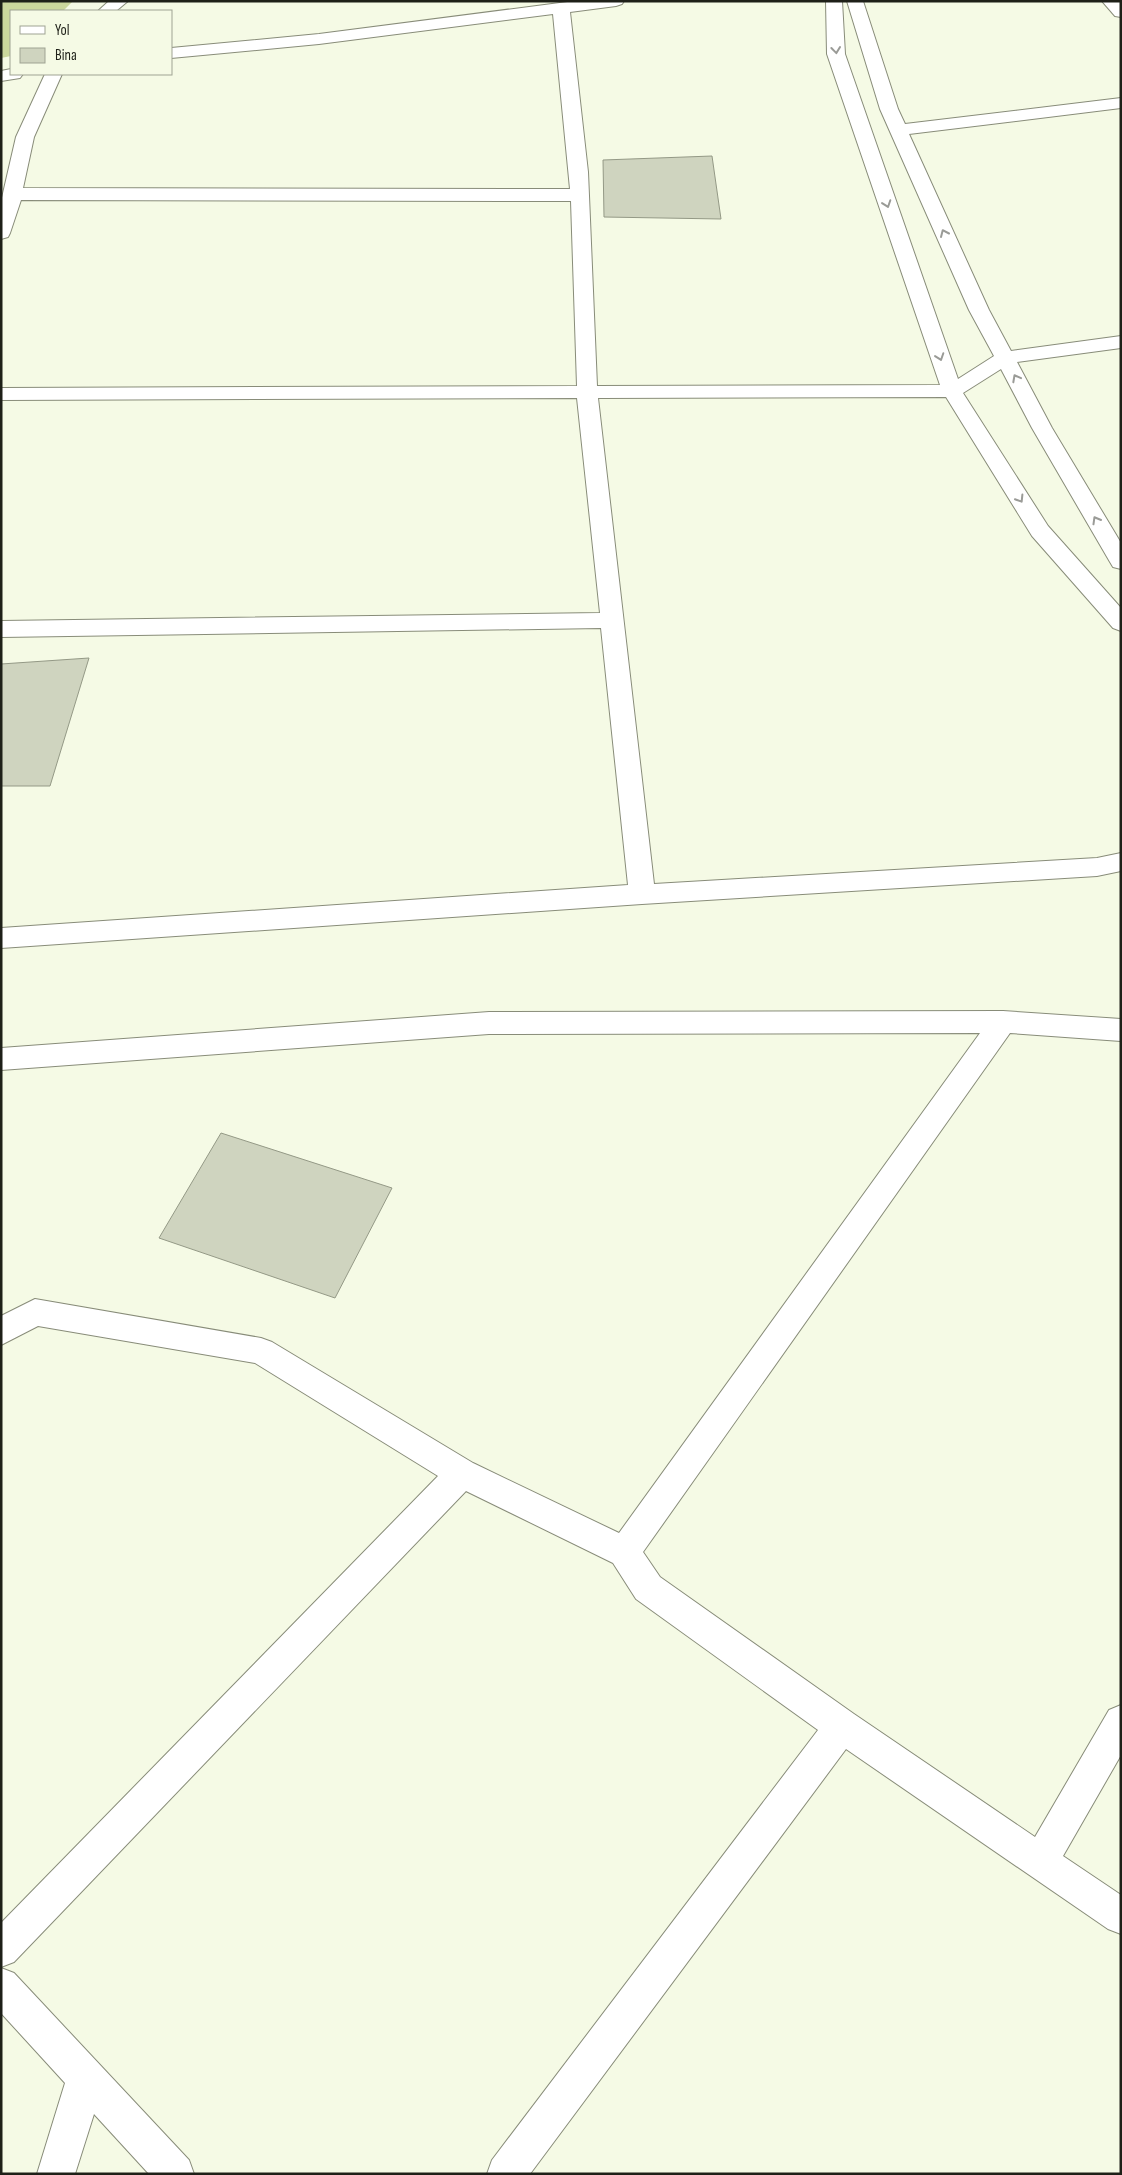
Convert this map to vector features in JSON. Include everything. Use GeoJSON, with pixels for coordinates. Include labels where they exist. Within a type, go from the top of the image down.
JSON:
{"type":"FeatureCollection","features":[{"type":"Feature","properties":{"kind":"street"},"geometry":{"type":"LineString","coordinates":[[107,10],[120,1]]}},
{"type":"Feature","properties":{"kind":"street"},"geometry":{"type":"LineString","coordinates":[[172,53],[319,39],[616,1]]}},
{"type":"Feature","properties":{"kind":"street"},"geometry":{"type":"LineString","coordinates":[[834,1],[836,54],[952,391],[1040,531],[1121,623]]}},
{"type":"Feature","properties":{"kind":"street"},"geometry":{"type":"LineString","coordinates":[[855,1],[889,109],[980,310],[1042,428],[1121,562]]}},
{"type":"Feature","properties":{"kind":"street"},"geometry":{"type":"LineString","coordinates":[[1110,1],[1121,12]]}},
{"type":"Feature","properties":{"kind":"street"},"geometry":{"type":"LineString","coordinates":[[561,8],[580,195],[587,393],[642,894]]}},
{"type":"Feature","properties":{"kind":"street"},"geometry":{"type":"LineString","coordinates":[[1,233],[13,194],[17,136],[52,75]]}},
{"type":"Feature","properties":{"kind":"street"},"geometry":{"type":"LineString","coordinates":[[898,130],[1121,103]]}},
{"type":"Feature","properties":{"kind":"street"},"geometry":{"type":"LineString","coordinates":[[13,194],[580,195]]}},
{"type":"Feature","properties":{"kind":"street"},"geometry":{"type":"LineString","coordinates":[[1,394],[952,391],[1005,358],[1121,342]]}},
{"type":"Feature","properties":{"kind":"street"},"geometry":{"type":"LineString","coordinates":[[1,629],[611,620]]}},
{"type":"Feature","properties":{"kind":"street"},"geometry":{"type":"LineString","coordinates":[[1,938],[642,894],[1097,867],[1121,862]]}},
{"type":"Feature","properties":{"kind":"street"},"geometry":{"type":"LineString","coordinates":[[624,1552],[1003,1022]]}},
{"type":"Feature","properties":{"kind":"street"},"geometry":{"type":"LineString","coordinates":[[1,1059],[489,1023],[1003,1022],[1121,1030]]}},
{"type":"Feature","properties":{"kind":"street"},"geometry":{"type":"LineString","coordinates":[[1,1332],[35,1312],[261,1351],[462,1473],[624,1552],[648,1588],[842,1726],[1121,1916]]}},
{"type":"Feature","properties":{"kind":"street"},"geometry":{"type":"LineString","coordinates":[[1,1949],[462,1473]]}},
{"type":"Feature","properties":{"kind":"street"},"geometry":{"type":"LineString","coordinates":[[1040,1862],[1121,1722]]}},
{"type":"Feature","properties":{"kind":"street"},"geometry":{"type":"LineString","coordinates":[[506,2174],[842,1726]]}},
{"type":"Feature","properties":{"kind":"street"},"geometry":{"type":"LineString","coordinates":[[1,1986],[175,2174]]}},
{"type":"Feature","properties":{"kind":"street"},"geometry":{"type":"LineString","coordinates":[[56,2174],[86,2077]]}},
{"type":"Feature","properties":{"kind":"green space"},"geometry":{"type":"Polygon","coordinates":[[[1,1],[73,1],[64,10],[10,10],[10,56],[1,58],[1,1]]]}},
{"type":"Feature","properties":{"kind":"building"},"geometry":{"type":"Polygon","coordinates":[[[712,156],[721,219],[604,217],[603,160],[712,156]]]}},
{"type":"Feature","properties":{"kind":"building"},"geometry":{"type":"Polygon","coordinates":[[[89,658],[50,786],[1,786],[1,664],[89,658]]]}},
{"type":"Feature","properties":{"kind":"building"},"geometry":{"type":"Polygon","coordinates":[[[221,1133],[392,1188],[335,1298],[159,1238],[221,1133]]]}}]}
